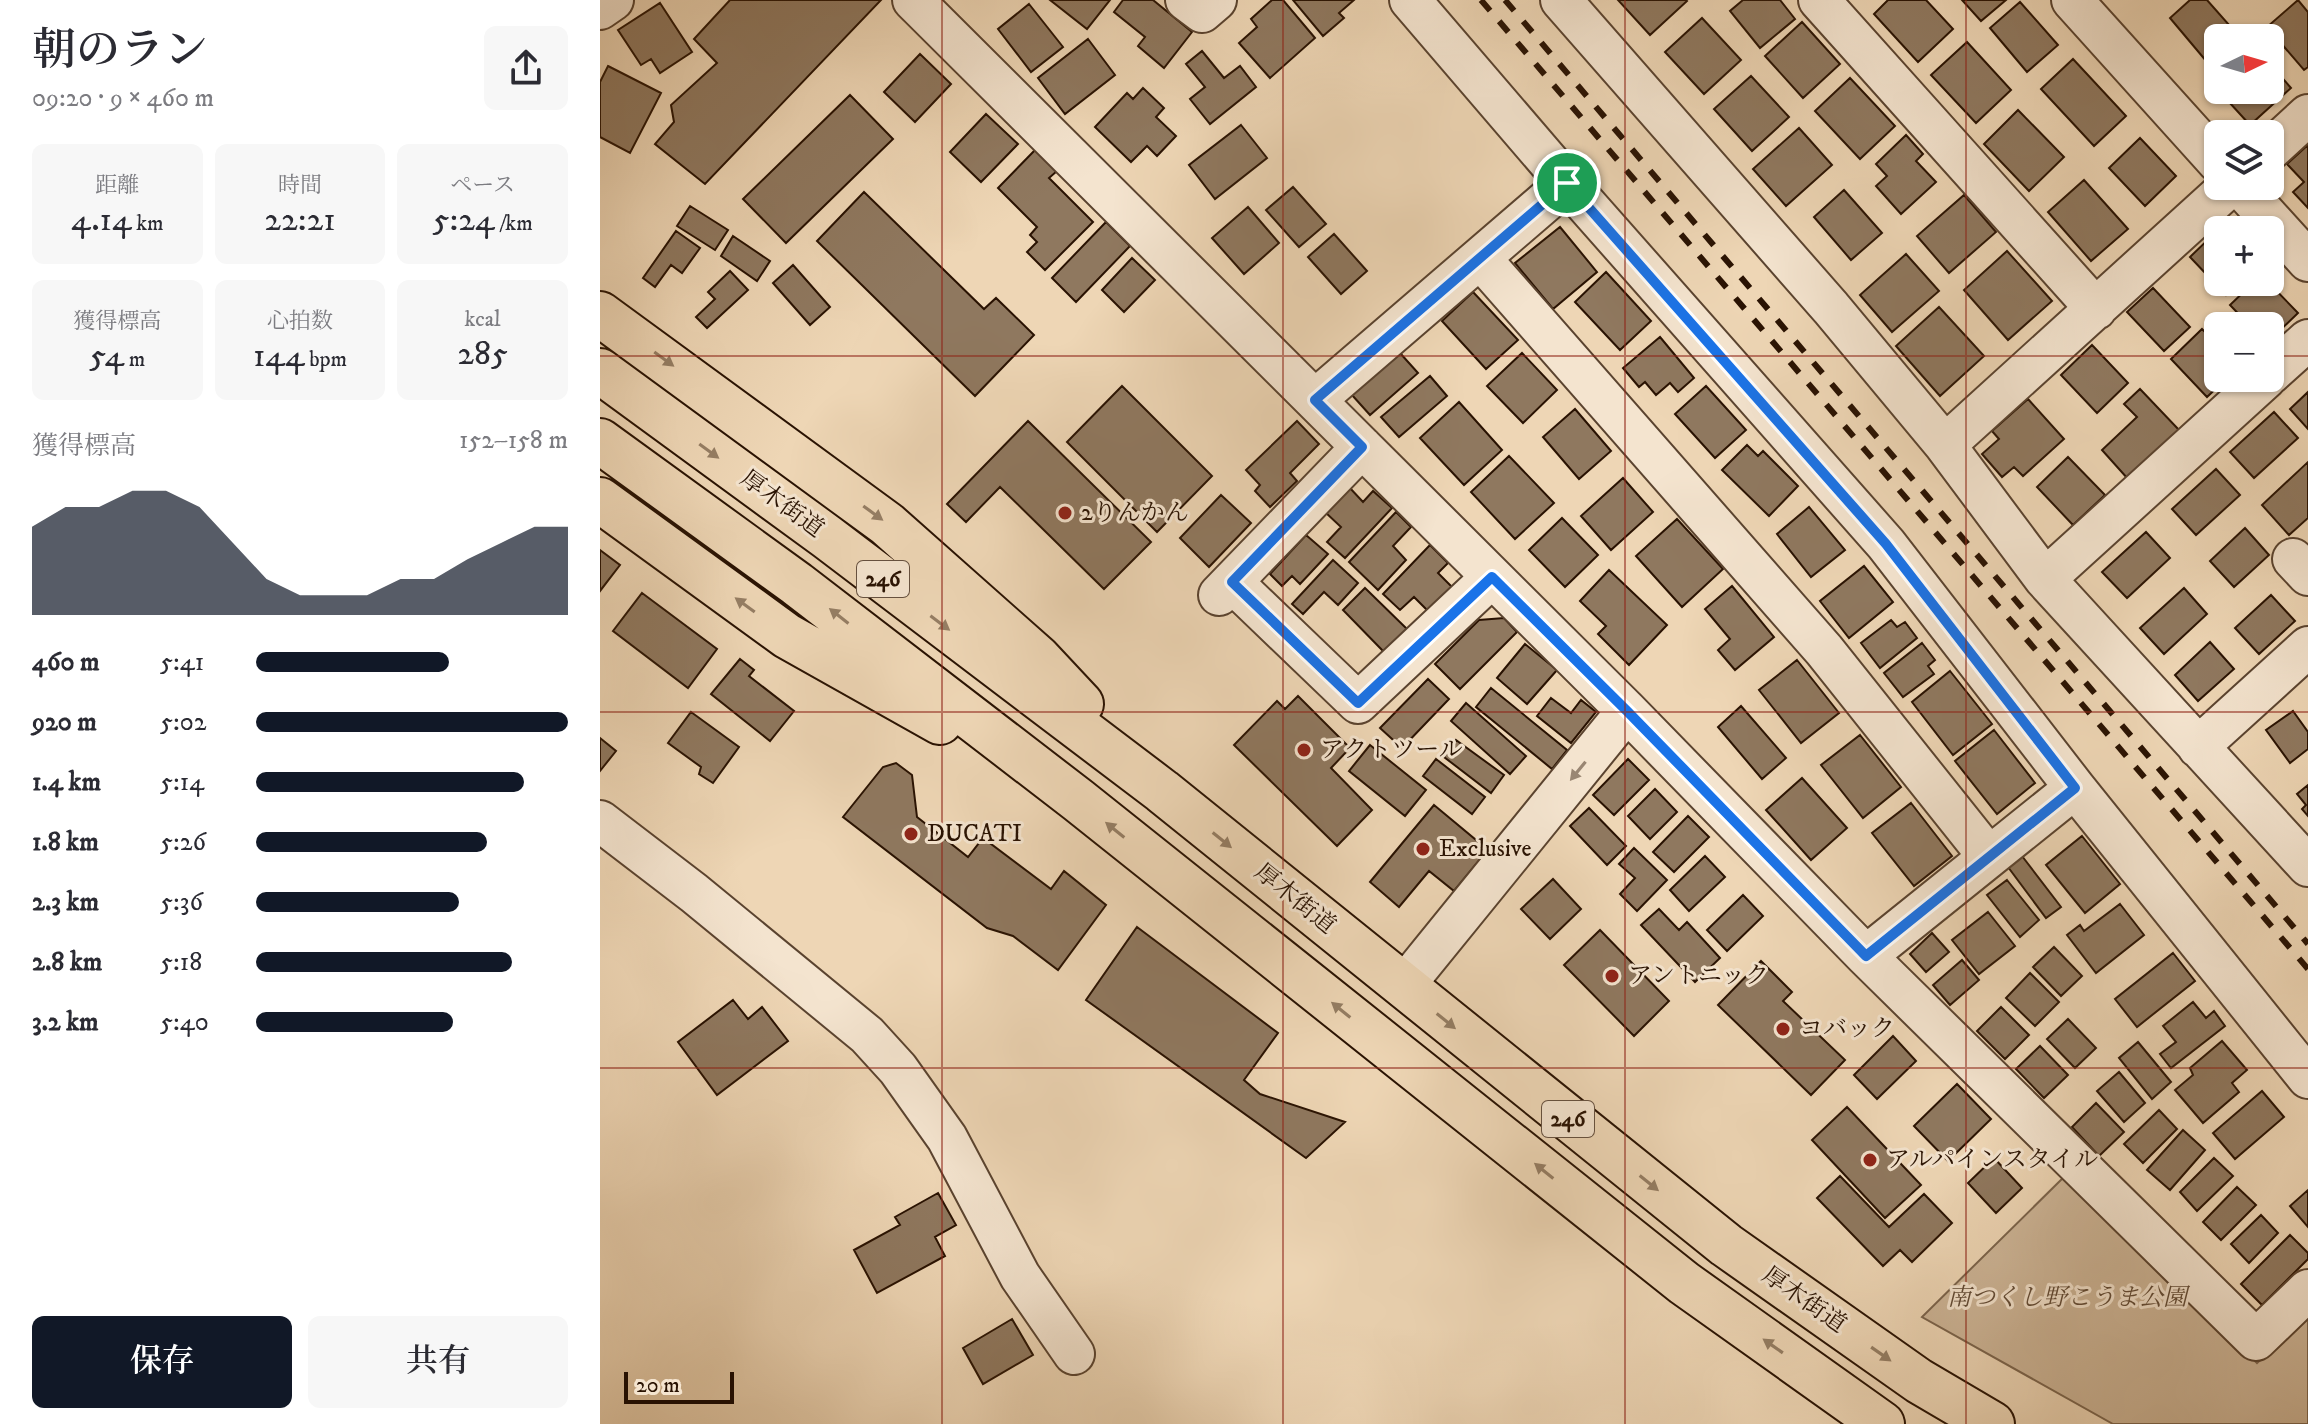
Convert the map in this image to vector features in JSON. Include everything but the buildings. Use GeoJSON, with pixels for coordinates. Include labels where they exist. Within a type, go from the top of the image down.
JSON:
{"type":"FeatureCollection","features":[{"type":"Feature","properties":{"kind":"highway"},"geometry":{"type":"LineString","coordinates":[[600,314],[887,524],[1038,658],[1162,791]]}},
{"type":"Feature","properties":{"kind":"highway","name":"厚木街道"},"geometry":{"type":"LineString","coordinates":[[601,372],[827,537],[1162,791],[1726,1245],[1919,1381],[1992,1424]]}},
{"type":"Feature","properties":{"kind":"highway","name":"246"},"geometry":{"type":"LineString","coordinates":[[600,441],[797,584],[1078,800],[1684,1283],[1882,1424]]}},
{"type":"Feature","properties":{"kind":"highway"},"geometry":{"type":"LineString","coordinates":[[600,500],[787,636],[1078,800]]}},
{"type":"Feature","properties":{"kind":"street"},"geometry":{"type":"LineString","coordinates":[[600,9],[613,0]]}},
{"type":"Feature","properties":{"kind":"street"},"geometry":{"type":"LineString","coordinates":[[913,0],[1627,711],[1866,956],[2256,1340],[2308,1290]]}},
{"type":"Feature","properties":{"kind":"street"},"geometry":{"type":"LineString","coordinates":[[1186,0],[1202,12],[1216,0]]}},
{"type":"Feature","properties":{"kind":"street"},"geometry":{"type":"LineString","coordinates":[[1410,0],[1886,544],[2075,788],[2308,1078]]}},
{"type":"Feature","properties":{"kind":"street"},"geometry":{"type":"LineString","coordinates":[[1561,0],[1821,296],[1945,445],[2045,579],[2308,866]]}},
{"type":"Feature","properties":{"kind":"street"},"geometry":{"type":"LineString","coordinates":[[1819,0],[2096,309]]}},
{"type":"Feature","properties":{"kind":"street"},"geometry":{"type":"LineString","coordinates":[[2072,0],[2204,146]]}},
{"type":"Feature","properties":{"kind":"street"},"geometry":{"type":"LineString","coordinates":[[2284,137],[2308,115]]}},
{"type":"Feature","properties":{"kind":"street"},"geometry":{"type":"LineString","coordinates":[[1315,400],[1567,183]]}},
{"type":"Feature","properties":{"kind":"street"},"geometry":{"type":"LineString","coordinates":[[1945,445],[2215,200]]}},
{"type":"Feature","properties":{"kind":"street"},"geometry":{"type":"LineString","coordinates":[[2254,200],[2305,253]]}},
{"type":"Feature","properties":{"kind":"street"},"geometry":{"type":"LineString","coordinates":[[1480,258],[1824,650],[1989,857]]}},
{"type":"Feature","properties":{"kind":"street"},"geometry":{"type":"LineString","coordinates":[[2284,362],[2308,340]]}},
{"type":"Feature","properties":{"kind":"street"},"geometry":{"type":"LineString","coordinates":[[2045,579],[2250,392]]}},
{"type":"Feature","properties":{"kind":"street"},"geometry":{"type":"LineString","coordinates":[[1362,447],[1225,588],[1358,703],[1492,577]]}},
{"type":"Feature","properties":{"kind":"street"},"geometry":{"type":"LineString","coordinates":[[2198,747],[2308,647]]}},
{"type":"Feature","properties":{"kind":"street"},"geometry":{"type":"LineString","coordinates":[[1403,987],[1627,711]]}},
{"type":"Feature","properties":{"kind":"street"},"geometry":{"type":"LineString","coordinates":[[1866,956],[2075,788]]}},
{"type":"Feature","properties":{"kind":"street"},"geometry":{"type":"LineString","coordinates":[[600,821],[794,973],[867,1035],[898,1069],[947,1138],[1020,1276],[1074,1354]]}},
{"type":"Feature","properties":{"kind":"green space","name":"南つくし野こうま公園"},"geometry":{"type":"Polygon","coordinates":[[[2067,1174],[2257,1363],[2308,1315],[2308,1424],[2113,1424],[1922,1317],[2067,1174]]]}},
{"type":"Feature","properties":{"kind":"railway"},"geometry":{"type":"LineString","coordinates":[[1481,0],[2308,969]]}},
{"type":"Feature","properties":{"kind":"railway"},"geometry":{"type":"LineString","coordinates":[[1505,0],[2308,944]]}},
{"type":"Feature","properties":{"kind":"place","name":"2りんかん"},"geometry":{"type":"Point","coordinates":[1065,513]}},
{"type":"Feature","properties":{"kind":"place","name":"アクトツール"},"geometry":{"type":"Point","coordinates":[1304,750]}},
{"type":"Feature","properties":{"kind":"place","name":"DUCATI"},"geometry":{"type":"Point","coordinates":[911,834]}},
{"type":"Feature","properties":{"kind":"place","name":"Exclusive"},"geometry":{"type":"Point","coordinates":[1423,849]}},
{"type":"Feature","properties":{"kind":"place","name":"アントニック"},"geometry":{"type":"Point","coordinates":[1612,976]}},
{"type":"Feature","properties":{"kind":"place","name":"コバック"},"geometry":{"type":"Point","coordinates":[1783,1029]}},
{"type":"Feature","properties":{"kind":"place","name":"アルパインスタイル"},"geometry":{"type":"Point","coordinates":[1870,1160]}},
{"type":"Feature","properties":{"kind":"route"},"geometry":{"type":"LineString","coordinates":[[1567,183],[1886,544],[2075,788],[1866,956],[1492,577],[1358,703],[1232,582],[1362,447],[1315,400],[1567,183]]}}]}
